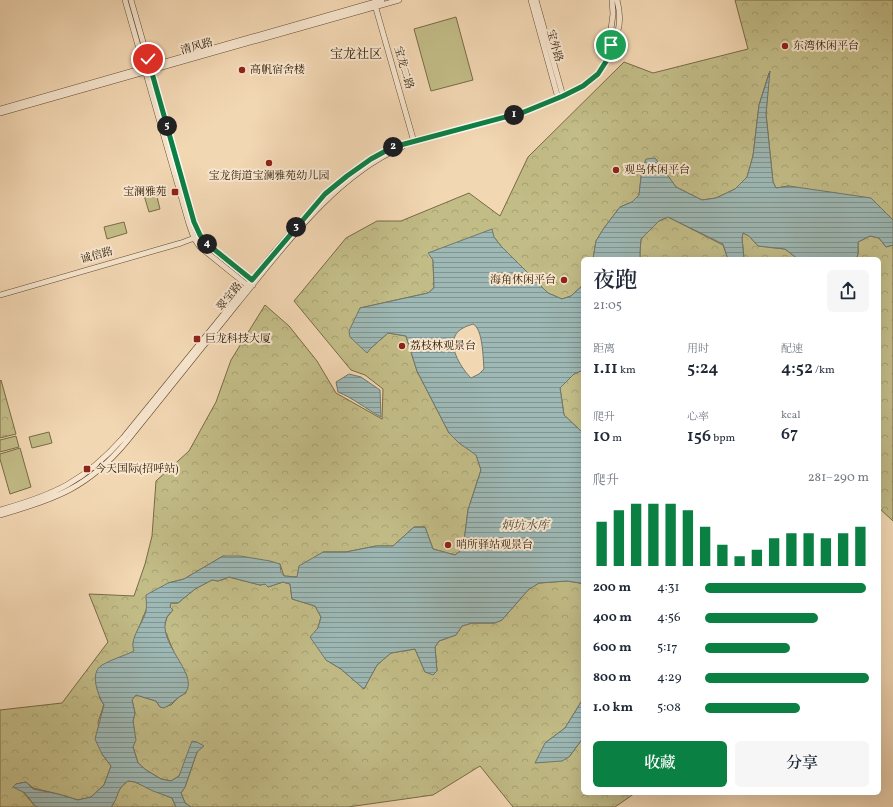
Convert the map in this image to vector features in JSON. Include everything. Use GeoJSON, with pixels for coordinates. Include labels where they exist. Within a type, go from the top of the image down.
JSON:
{"type":"FeatureCollection","features":[{"type":"Feature","properties":{"kind":"street"},"geometry":{"type":"LineString","coordinates":[[125,0],[148,69],[194,222],[205,242],[250,283]]}},
{"type":"Feature","properties":{"kind":"street"},"geometry":{"type":"LineString","coordinates":[[131,0],[148,69],[194,238],[200,247],[250,283]]}},
{"type":"Feature","properties":{"kind":"street","name":"清风路"},"geometry":{"type":"LineString","coordinates":[[0,113],[382,0]]}},
{"type":"Feature","properties":{"kind":"street","name":"清风路"},"geometry":{"type":"LineString","coordinates":[[374,3],[399,0]]}},
{"type":"Feature","properties":{"kind":"street","name":"宝外路"},"geometry":{"type":"LineString","coordinates":[[531,0],[561,97]]}},
{"type":"Feature","properties":{"kind":"street","name":"宝外路"},"geometry":{"type":"LineString","coordinates":[[536,0],[561,97]]}},
{"type":"Feature","properties":{"kind":"street"},"geometry":{"type":"LineString","coordinates":[[611,45],[610,37],[613,14],[612,0]]}},
{"type":"Feature","properties":{"kind":"street"},"geometry":{"type":"LineString","coordinates":[[611,45],[616,39],[618,30],[619,13],[617,0]]}},
{"type":"Feature","properties":{"kind":"street","name":"宝龙二路"},"geometry":{"type":"LineString","coordinates":[[374,3],[414,142]]}},
{"type":"Feature","properties":{"kind":"street","name":"翠宝路"},"geometry":{"type":"LineString","coordinates":[[0,510],[30,502],[62,489],[102,460],[123,438],[250,283],[328,198],[351,178],[395,150],[414,142],[524,112],[583,86],[598,74],[607,60],[611,45]]}},
{"type":"Feature","properties":{"kind":"street","name":"清风路"},"geometry":{"type":"LineString","coordinates":[[0,109],[148,69]]}},
{"type":"Feature","properties":{"kind":"street","name":"诚信路"},"geometry":{"type":"LineString","coordinates":[[0,294],[181,243],[200,235]]}},
{"type":"Feature","properties":{"kind":"street","name":"翠宝路"},"geometry":{"type":"LineString","coordinates":[[0,515],[37,504],[64,493],[78,485],[106,464],[127,441],[250,283]]}},
{"type":"Feature","properties":{"kind":"green space"},"geometry":{"type":"Polygon","coordinates":[[[735,0],[893,0],[893,220],[789,186],[776,188],[773,182],[766,114],[769,73],[759,105],[753,156],[747,177],[735,189],[716,198],[702,200],[676,187],[655,158],[642,169],[639,195],[632,202],[620,207],[604,228],[596,241],[593,257],[581,257],[581,287],[571,296],[562,299],[548,293],[501,246],[494,237],[429,253],[433,260],[434,288],[428,293],[360,308],[371,348],[388,333],[406,336],[417,371],[449,433],[459,443],[476,454],[481,470],[468,510],[463,549],[455,555],[433,549],[425,527],[414,527],[393,546],[376,546],[346,552],[323,552],[297,577],[284,576],[280,564],[223,556],[184,579],[168,583],[146,610],[135,637],[135,651],[99,697],[104,705],[98,722],[102,754],[111,766],[104,785],[91,797],[78,800],[33,788],[26,782],[16,784],[35,806],[38,807],[0,807],[0,710],[62,703],[108,642],[89,594],[134,596],[145,564],[152,536],[156,481],[189,451],[216,402],[231,360],[265,305],[289,326],[317,361],[336,393],[382,419],[383,389],[365,375],[351,370],[294,301],[346,238],[377,221],[401,221],[469,193],[500,216],[528,157],[624,62],[653,73],[748,49],[735,0]]]}},
{"type":"Feature","properties":{"kind":"green space"},"geometry":{"type":"Polygon","coordinates":[[[456,17],[473,80],[431,91],[414,29],[456,17]]]}},
{"type":"Feature","properties":{"kind":"green space"},"geometry":{"type":"Polygon","coordinates":[[[155,189],[160,209],[149,212],[143,192],[155,189]]]}},
{"type":"Feature","properties":{"kind":"green space"},"geometry":{"type":"Polygon","coordinates":[[[668,217],[723,245],[727,257],[640,257],[641,239],[659,221],[668,217]]]}},
{"type":"Feature","properties":{"kind":"green space"},"geometry":{"type":"Polygon","coordinates":[[[124,222],[127,233],[107,239],[104,227],[124,222]]]}},
{"type":"Feature","properties":{"kind":"green space"},"geometry":{"type":"Polygon","coordinates":[[[743,233],[749,236],[758,246],[785,249],[795,257],[744,257],[743,233]]]}},
{"type":"Feature","properties":{"kind":"green space"},"geometry":{"type":"Polygon","coordinates":[[[870,236],[879,238],[886,247],[893,245],[893,521],[881,510],[881,257],[857,257],[858,242],[870,236]]]}},
{"type":"Feature","properties":{"kind":"green space"},"geometry":{"type":"Polygon","coordinates":[[[581,371],[581,431],[564,415],[560,388],[574,374],[581,371]]]}},
{"type":"Feature","properties":{"kind":"green space"},"geometry":{"type":"Polygon","coordinates":[[[1,380],[16,434],[0,438],[0,381],[1,380]]]}},
{"type":"Feature","properties":{"kind":"green space"},"geometry":{"type":"Polygon","coordinates":[[[49,432],[52,443],[32,448],[29,437],[49,432]]]}},
{"type":"Feature","properties":{"kind":"green space"},"geometry":{"type":"Polygon","coordinates":[[[16,436],[19,447],[0,452],[0,440],[16,436]]]}},
{"type":"Feature","properties":{"kind":"green space"},"geometry":{"type":"Polygon","coordinates":[[[20,448],[31,487],[10,494],[0,459],[0,454],[20,448]]]}},
{"type":"Feature","properties":{"kind":"green space"},"geometry":{"type":"Polygon","coordinates":[[[229,577],[260,585],[265,584],[268,587],[283,582],[290,584],[292,599],[315,606],[321,617],[318,628],[326,660],[341,669],[364,689],[377,665],[391,653],[415,649],[425,672],[437,671],[435,647],[439,641],[456,635],[462,626],[472,623],[494,623],[502,620],[528,590],[539,583],[567,581],[580,583],[581,702],[565,728],[545,743],[569,757],[581,741],[581,795],[632,795],[615,807],[513,807],[480,766],[433,795],[348,807],[191,807],[185,803],[181,793],[185,787],[197,752],[201,748],[197,742],[179,776],[171,781],[161,779],[146,770],[138,763],[133,747],[133,721],[135,713],[132,700],[136,695],[156,701],[160,707],[171,705],[179,697],[186,693],[186,674],[175,655],[164,628],[167,617],[173,610],[170,607],[170,603],[178,603],[195,589],[212,580],[218,581],[229,577]]]}},
{"type":"Feature","properties":{"kind":"green space"},"geometry":{"type":"Polygon","coordinates":[[[128,781],[135,782],[172,798],[176,807],[111,807],[119,790],[128,781]]]}},
{"type":"Feature","properties":{"kind":"water"},"geometry":{"type":"Polygon","coordinates":[[[770,71],[766,114],[773,182],[776,188],[789,186],[871,198],[893,220],[893,245],[886,247],[879,238],[870,236],[858,242],[857,257],[795,257],[785,249],[758,246],[749,236],[743,233],[744,257],[727,257],[723,244],[668,217],[659,221],[641,239],[640,257],[593,257],[596,241],[604,228],[620,207],[632,202],[639,195],[642,169],[646,159],[655,158],[676,187],[702,200],[716,198],[735,189],[747,177],[753,156],[759,105],[770,71]]]}},
{"type":"Feature","properties":{"kind":"water","name":"炳坑水库"},"geometry":{"type":"Polygon","coordinates":[[[492,229],[494,237],[501,246],[548,293],[562,299],[571,296],[581,287],[581,371],[574,374],[560,388],[564,415],[581,431],[581,584],[567,581],[539,583],[528,590],[502,620],[495,623],[472,623],[462,626],[456,635],[439,641],[435,647],[437,671],[433,675],[425,672],[415,649],[391,653],[377,665],[364,689],[341,669],[326,660],[310,637],[318,628],[321,617],[315,606],[292,599],[290,584],[283,582],[268,587],[265,584],[260,585],[229,577],[218,581],[212,580],[195,589],[178,603],[171,603],[170,607],[173,610],[167,617],[165,627],[167,637],[187,676],[188,684],[186,692],[164,708],[160,707],[156,701],[136,695],[132,700],[135,713],[133,721],[136,740],[133,747],[138,763],[146,770],[161,779],[171,781],[179,776],[192,741],[204,746],[197,752],[185,787],[181,793],[185,803],[191,807],[176,807],[172,798],[135,782],[128,781],[119,790],[116,800],[111,807],[35,806],[25,793],[13,787],[16,784],[26,782],[33,789],[78,800],[91,797],[104,785],[111,766],[102,754],[95,739],[104,705],[97,690],[95,679],[96,673],[102,665],[134,651],[133,641],[146,611],[146,595],[168,583],[184,579],[223,556],[240,556],[270,561],[280,564],[281,572],[284,576],[297,577],[299,566],[323,552],[346,552],[376,546],[393,546],[414,527],[425,527],[433,549],[455,555],[463,549],[468,510],[481,470],[476,455],[459,443],[449,433],[417,371],[406,336],[388,333],[367,353],[350,337],[349,331],[360,308],[428,293],[434,288],[433,260],[428,253],[492,229]],[[473,324],[460,330],[456,334],[454,341],[457,358],[471,378],[479,374],[484,369],[482,344],[479,332],[473,324]]]}},
{"type":"Feature","properties":{"kind":"water"},"geometry":{"type":"Polygon","coordinates":[[[349,374],[361,377],[380,390],[381,417],[349,397],[338,392],[336,382],[349,374]]]}},
{"type":"Feature","properties":{"kind":"water"},"geometry":{"type":"Polygon","coordinates":[[[581,702],[581,741],[569,757],[562,761],[535,763],[545,743],[565,728],[581,702]]]}},
{"type":"Feature","properties":{"kind":"place","name":"东湾休闲平台"},"geometry":{"type":"Point","coordinates":[785,46]}},
{"type":"Feature","properties":{"kind":"place","name":"高帆宿舍楼"},"geometry":{"type":"Point","coordinates":[242,70]}},
{"type":"Feature","properties":{"kind":"place","name":"宝龙街道宝澜雅苑幼儿园"},"geometry":{"type":"Point","coordinates":[269,163]}},
{"type":"Feature","properties":{"kind":"place","name":"观鸟休闲平台"},"geometry":{"type":"Point","coordinates":[616,170]}},
{"type":"Feature","properties":{"kind":"place","name":"宝澜雅苑"},"geometry":{"type":"Point","coordinates":[175,192]}},
{"type":"Feature","properties":{"kind":"place","name":"海角休闲平台"},"geometry":{"type":"Point","coordinates":[564,280]}},
{"type":"Feature","properties":{"kind":"place","name":"巨龙科技大厦"},"geometry":{"type":"Point","coordinates":[197,339]}},
{"type":"Feature","properties":{"kind":"place","name":"荔枝林观景台"},"geometry":{"type":"Point","coordinates":[402,346]}},
{"type":"Feature","properties":{"kind":"place","name":"今天国际(招呼站)"},"geometry":{"type":"Point","coordinates":[87,469]}},
{"type":"Feature","properties":{"kind":"place","name":"哨所驿站观景台"},"geometry":{"type":"Point","coordinates":[448,545]}},
{"type":"Feature","properties":{"kind":"district","name":"宝龙社区"},"geometry":{"type":"Point","coordinates":[356,55]}},
{"type":"Feature","properties":{"kind":"route"},"geometry":{"type":"LineString","coordinates":[[148,59],[196,227],[205,242],[252,280],[275,251],[325,194],[371,159],[393,147],[524,112],[563,96],[583,86],[598,74],[607,60],[611,45]]}}]}
